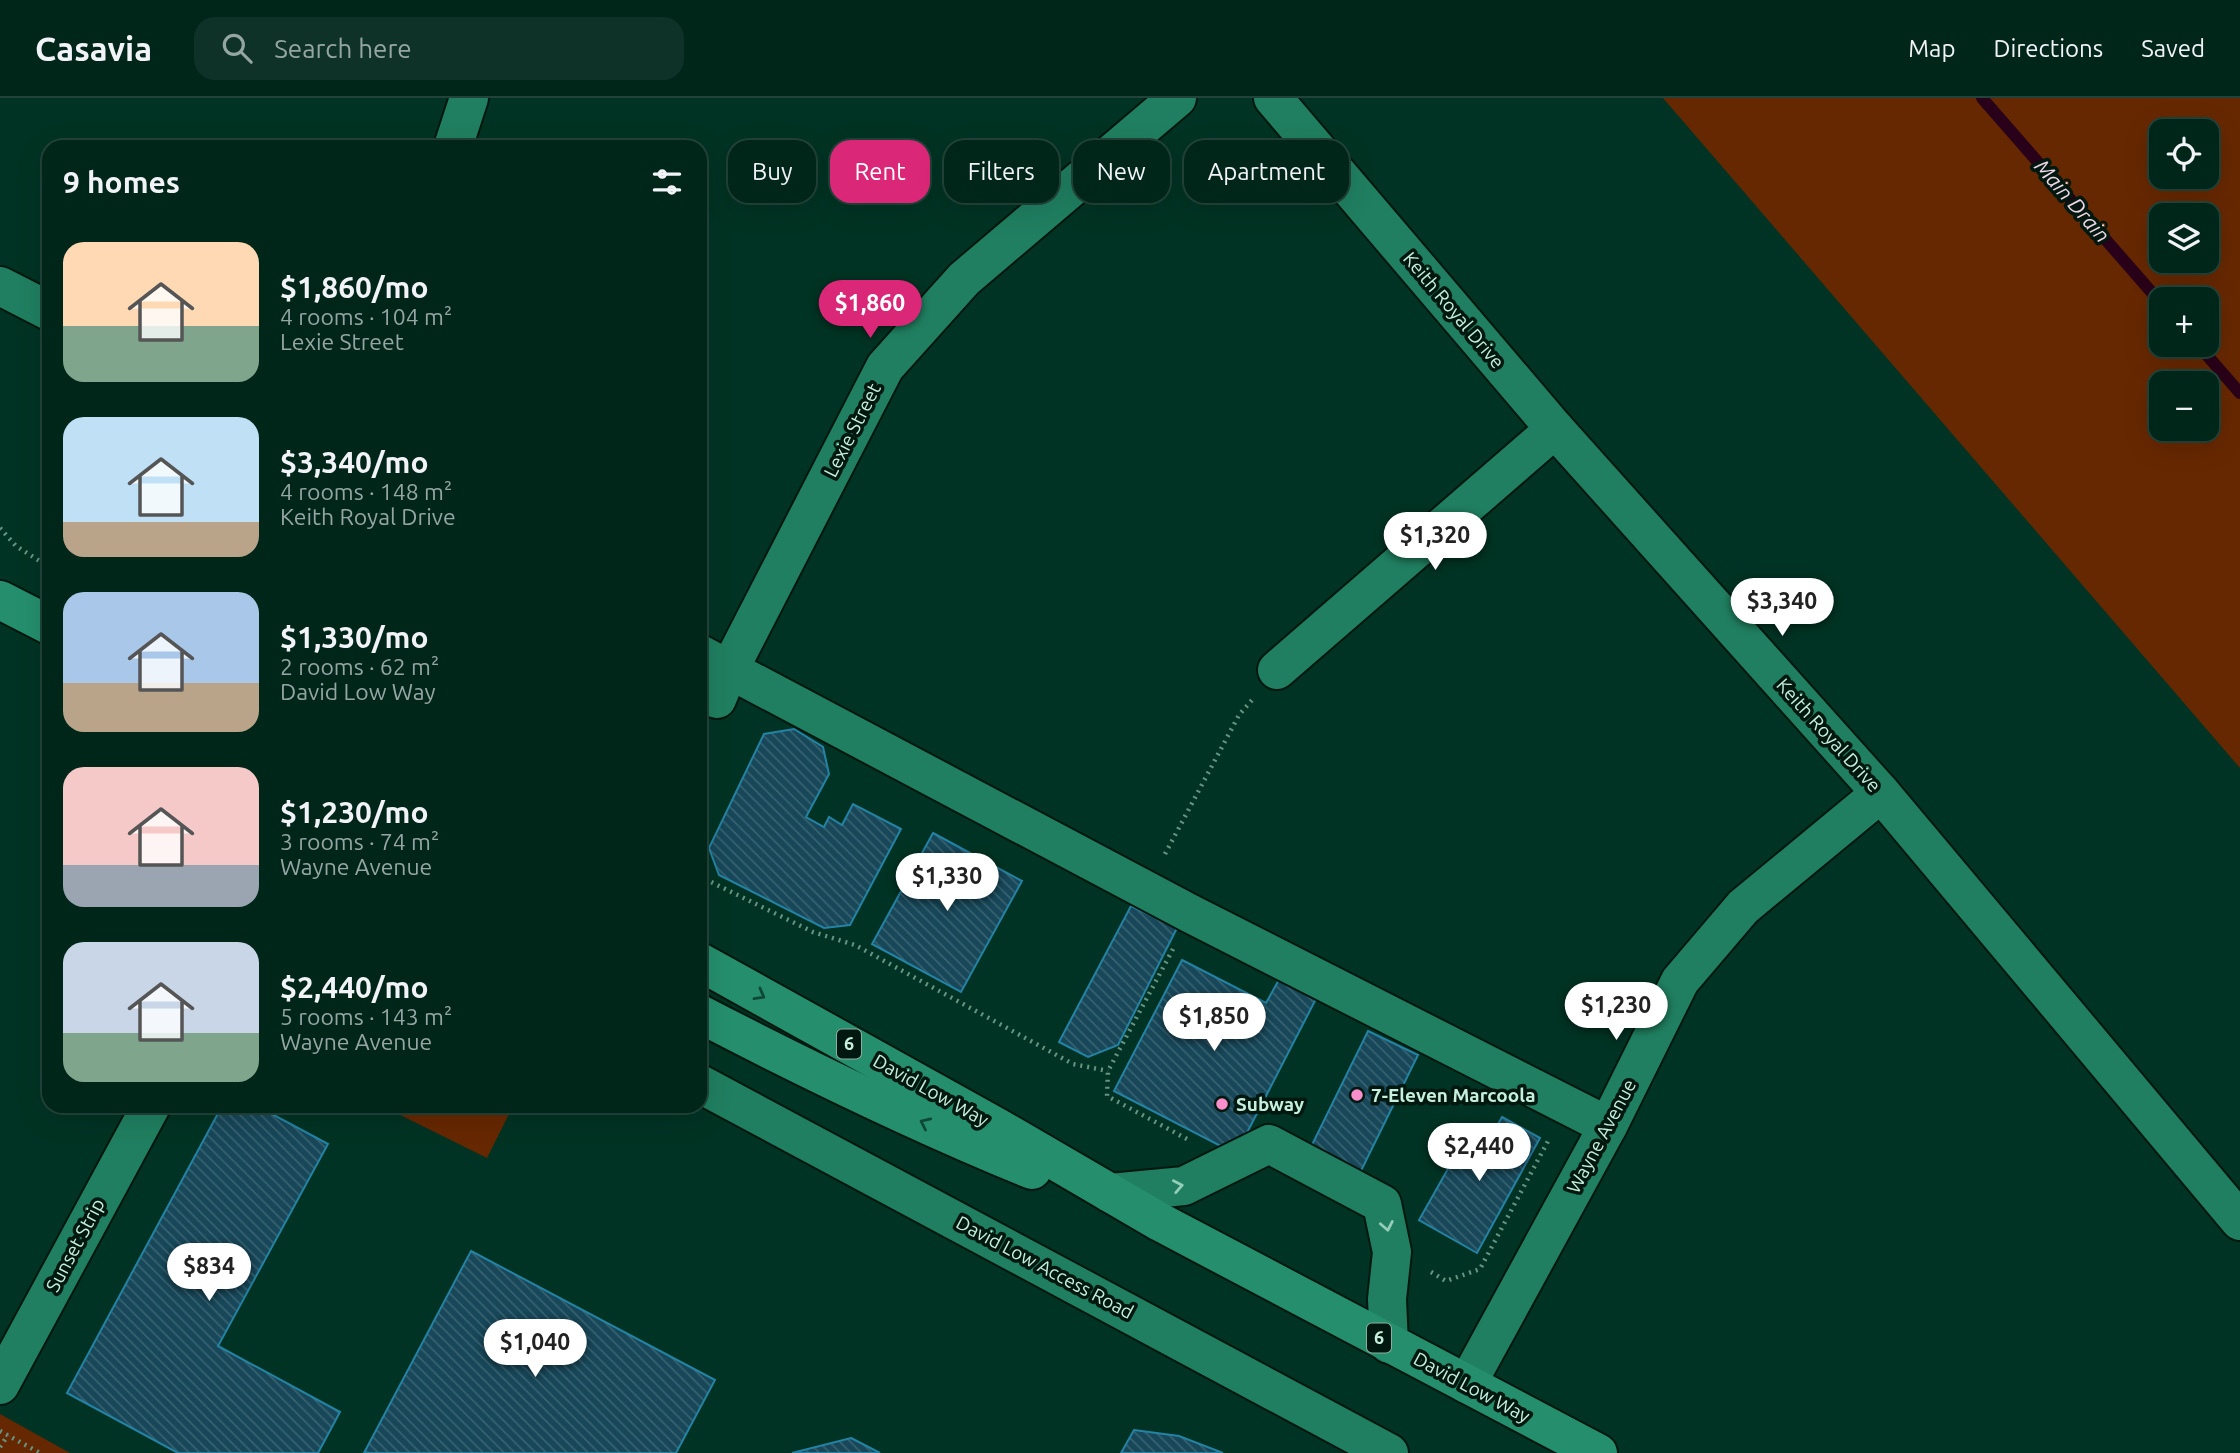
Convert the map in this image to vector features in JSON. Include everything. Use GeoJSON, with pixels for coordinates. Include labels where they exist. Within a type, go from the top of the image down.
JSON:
{"type":"FeatureCollection","features":[{"type":"Feature","properties":{"kind":"main road"},"geometry":{"type":"LineString","coordinates":[[0,600],[42,621]]}},
{"type":"Feature","properties":{"kind":"main road"},"geometry":{"type":"LineString","coordinates":[[0,629],[42,646]]}},
{"type":"Feature","properties":{"kind":"main road","name":"David Low Way"},"geometry":{"type":"LineString","coordinates":[[707,966],[997,1127],[1160,1222],[1598,1453]]}},
{"type":"Feature","properties":{"kind":"main road","name":"David Low Way"},"geometry":{"type":"LineString","coordinates":[[707,1018],[987,1152],[1160,1222]]}},
{"type":"Feature","properties":{"kind":"street"},"geometry":{"type":"LineString","coordinates":[[455,140],[470,98]]}},
{"type":"Feature","properties":{"kind":"street","name":"Lexie Street"},"geometry":{"type":"LineString","coordinates":[[715,674],[885,367],[964,279],[1177,98]]}},
{"type":"Feature","properties":{"kind":"street","name":"Keith Royal Drive"},"geometry":{"type":"LineString","coordinates":[[1273,98],[1555,429],[1881,793],[2240,1221]]}},
{"type":"Feature","properties":{"kind":"street"},"geometry":{"type":"LineString","coordinates":[[0,286],[42,307]]}},
{"type":"Feature","properties":{"kind":"street"},"geometry":{"type":"LineString","coordinates":[[1277,670],[1555,429]]}},
{"type":"Feature","properties":{"kind":"street"},"geometry":{"type":"LineString","coordinates":[[715,674],[1608,1126]]}},
{"type":"Feature","properties":{"kind":"street","name":"Wayne Avenue"},"geometry":{"type":"LineString","coordinates":[[1467,1384],[1608,1126],[1680,981],[1743,907],[1881,793]]}},
{"type":"Feature","properties":{"kind":"street","name":"David Low Access Road"},"geometry":{"type":"LineString","coordinates":[[707,1088],[1389,1453]]}},
{"type":"Feature","properties":{"kind":"street","name":"Sunset Strip"},"geometry":{"type":"LineString","coordinates":[[0,1385],[147,1113]]}},
{"type":"Feature","properties":{"kind":"street"},"geometry":{"type":"LineString","coordinates":[[1110,1193],[1184,1186],[1269,1144],[1382,1204],[1392,1252],[1387,1299],[1389,1343]]}},
{"type":"Feature","properties":{"kind":"path"},"geometry":{"type":"LineString","coordinates":[[0,528],[16,546],[42,562]]}},
{"type":"Feature","properties":{"kind":"path"},"geometry":{"type":"LineString","coordinates":[[1146,890],[1239,715],[1277,670]]}},
{"type":"Feature","properties":{"kind":"path"},"geometry":{"type":"LineString","coordinates":[[707,879],[813,932],[855,945],[1073,1064],[1108,1071]]}},
{"type":"Feature","properties":{"kind":"path"},"geometry":{"type":"LineString","coordinates":[[0,1431],[40,1453]]}},
{"type":"Feature","properties":{"kind":"path"},"geometry":{"type":"LineString","coordinates":[[0,1447],[8,1435]]}},
{"type":"Feature","properties":{"kind":"shaded area"},"geometry":{"type":"Polygon","coordinates":[[[1663,98],[2240,98],[2240,768],[1663,98]]]}},
{"type":"Feature","properties":{"kind":"shaded area"},"geometry":{"type":"Polygon","coordinates":[[[396,1113],[510,1113],[487,1158],[396,1113]]]}},
{"type":"Feature","properties":{"kind":"shaded area"},"geometry":{"type":"Polygon","coordinates":[[[0,1414],[70,1453],[0,1453],[0,1414]]]}},
{"type":"Feature","properties":{"kind":"building"},"geometry":{"type":"Polygon","coordinates":[[[794,729],[823,747],[829,774],[806,817],[824,827],[829,817],[842,825],[853,804],[901,829],[850,925],[824,928],[719,875],[709,848],[764,734],[794,729]]]}},
{"type":"Feature","properties":{"kind":"building"},"geometry":{"type":"Polygon","coordinates":[[[933,833],[1022,881],[961,992],[872,944],[933,833]]]}},
{"type":"Feature","properties":{"kind":"building"},"geometry":{"type":"Polygon","coordinates":[[[1131,906],[1177,928],[1118,1045],[1088,1057],[1059,1042],[1131,906]]]}},
{"type":"Feature","properties":{"kind":"building"},"geometry":{"type":"Polygon","coordinates":[[[1182,960],[1266,1003],[1281,976],[1318,995],[1236,1154],[1114,1091],[1182,960]]]}},
{"type":"Feature","properties":{"kind":"building"},"geometry":{"type":"Polygon","coordinates":[[[1368,1031],[1418,1055],[1357,1179],[1307,1155],[1368,1031]]]}},
{"type":"Feature","properties":{"kind":"building"},"geometry":{"type":"Polygon","coordinates":[[[218,1113],[270,1113],[328,1144],[218,1346],[340,1412],[318,1453],[178,1453],[67,1393],[218,1113]]]}},
{"type":"Feature","properties":{"kind":"building"},"geometry":{"type":"Polygon","coordinates":[[[1502,1117],[1540,1138],[1477,1253],[1419,1220],[1471,1128],[1490,1138],[1502,1117]]]}},
{"type":"Feature","properties":{"kind":"building"},"geometry":{"type":"Polygon","coordinates":[[[471,1251],[715,1380],[676,1453],[364,1453],[471,1251]]]}},
{"type":"Feature","properties":{"kind":"building"},"geometry":{"type":"Polygon","coordinates":[[[1134,1430],[1179,1436],[1223,1453],[1121,1453],[1134,1430]]]}},
{"type":"Feature","properties":{"kind":"building"},"geometry":{"type":"Polygon","coordinates":[[[851,1438],[880,1453],[792,1453],[851,1438]]]}},
{"type":"Feature","properties":{"kind":"waterway","name":"Main Drain"},"geometry":{"type":"LineString","coordinates":[[1982,98],[2149,289]]}},
{"type":"Feature","properties":{"kind":"waterway","name":"Main Drain"},"geometry":{"type":"LineString","coordinates":[[2208,357],[2240,393]]}},
{"type":"Feature","properties":{"kind":"place","name":"7-Eleven Marcoola"},"geometry":{"type":"Point","coordinates":[1357,1095]}},
{"type":"Feature","properties":{"kind":"place","name":"Subway"},"geometry":{"type":"Point","coordinates":[1222,1104]}}]}
